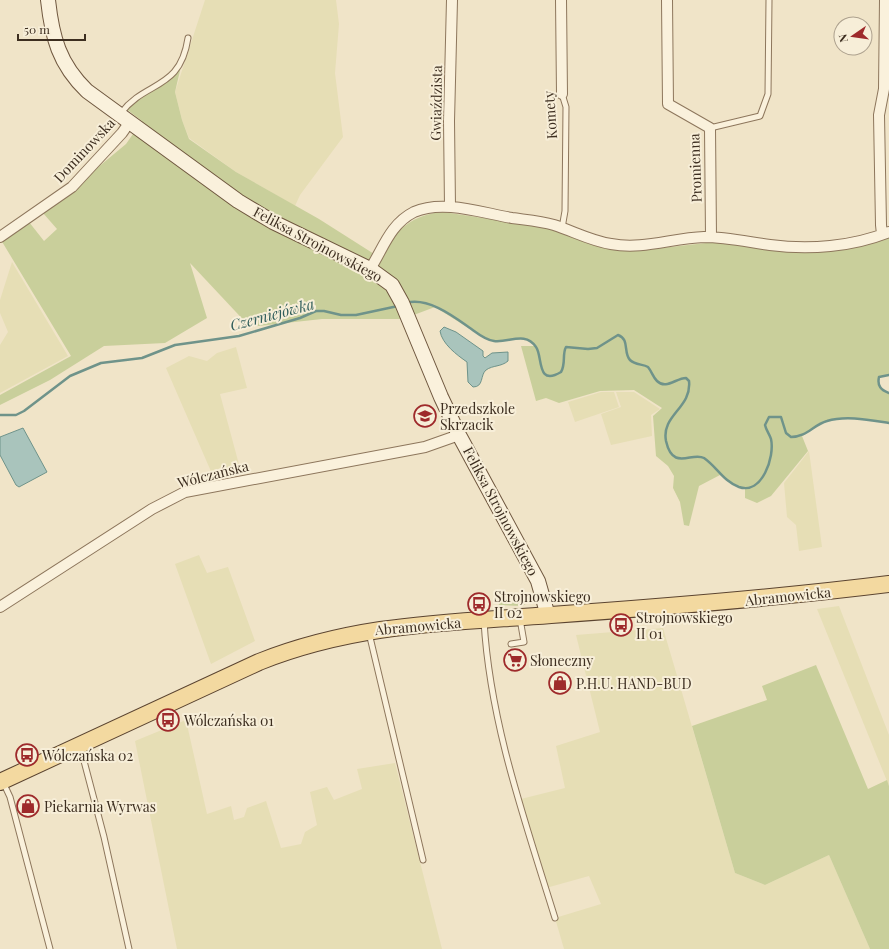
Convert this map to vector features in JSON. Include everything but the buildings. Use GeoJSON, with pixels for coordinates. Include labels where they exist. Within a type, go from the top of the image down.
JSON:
{"type":"FeatureCollection","features":[{"type":"Feature","properties":{"kind":"main road","name":"Abramowicka"},"geometry":{"type":"LineString","coordinates":[[1,782],[271,657],[322,640],[368,630],[410,625],[745,601],[889,584]]}},
{"type":"Feature","properties":{"kind":"street","name":"Feliksa Strojnowskiego"},"geometry":{"type":"LineString","coordinates":[[48,0],[54,36],[63,62],[87,92],[221,189],[262,215],[370,269],[389,282],[398,295],[407,314],[441,397],[459,435],[538,581],[543,592],[548,616]]}},
{"type":"Feature","properties":{"kind":"street","name":"Gwiaździsta"},"geometry":{"type":"LineString","coordinates":[[450,207],[449,121],[452,0]]}},
{"type":"Feature","properties":{"kind":"street","name":"Komety"},"geometry":{"type":"LineString","coordinates":[[561,0],[562,94]]}},
{"type":"Feature","properties":{"kind":"street","name":"Promienna"},"geometry":{"type":"LineString","coordinates":[[667,0],[668,104],[710,128],[711,237]]}},
{"type":"Feature","properties":{"kind":"street"},"geometry":{"type":"LineString","coordinates":[[370,269],[389,234],[404,218],[424,209],[450,207],[531,220],[562,228],[602,242],[623,246],[641,246],[711,237],[780,246],[812,248],[862,240],[886,233],[881,225],[879,115],[884,89],[885,0]]}},
{"type":"Feature","properties":{"kind":"street","name":"Dominowska"},"geometry":{"type":"LineString","coordinates":[[0,237],[72,188],[122,133],[124,119]]}},
{"type":"Feature","properties":{"kind":"street","name":"Wólczańska"},"geometry":{"type":"LineString","coordinates":[[0,607],[152,509],[185,492],[425,447],[459,435]]}},
{"type":"Feature","properties":{"kind":"lane"},"geometry":{"type":"LineString","coordinates":[[710,128],[760,116],[768,94],[769,0]]}},
{"type":"Feature","properties":{"kind":"lane"},"geometry":{"type":"LineString","coordinates":[[124,119],[125,108],[170,77],[176,70],[182,62],[188,38]]}},
{"type":"Feature","properties":{"kind":"lane","name":"Komety"},"geometry":{"type":"LineString","coordinates":[[562,94],[566,107],[565,211],[562,228]]}},
{"type":"Feature","properties":{"kind":"lane"},"geometry":{"type":"LineString","coordinates":[[511,644],[524,642],[519,618]]}},
{"type":"Feature","properties":{"kind":"lane"},"geometry":{"type":"LineString","coordinates":[[484,620],[486,651],[498,720],[555,918]]}},
{"type":"Feature","properties":{"kind":"lane"},"geometry":{"type":"LineString","coordinates":[[368,630],[423,860]]}},
{"type":"Feature","properties":{"kind":"lane"},"geometry":{"type":"LineString","coordinates":[[76,747],[84,761],[104,837],[129,949]]}},
{"type":"Feature","properties":{"kind":"lane"},"geometry":{"type":"LineString","coordinates":[[1,782],[10,798],[50,949]]}},
{"type":"Feature","properties":{"kind":"shaded area"},"geometry":{"type":"Polygon","coordinates":[[[205,0],[336,0],[339,24],[335,73],[343,137],[300,195],[295,206],[236,172],[189,138],[182,120],[175,92],[205,0]]]}},
{"type":"Feature","properties":{"kind":"shaded area"},"geometry":{"type":"Polygon","coordinates":[[[12,262],[68,356],[0,393],[0,345],[8,332],[0,313],[0,300],[12,262]]]}},
{"type":"Feature","properties":{"kind":"shaded area"},"geometry":{"type":"Polygon","coordinates":[[[236,347],[247,388],[220,394],[241,472],[213,476],[166,368],[189,356],[207,361],[217,353],[236,347]]]}},
{"type":"Feature","properties":{"kind":"shaded area"},"geometry":{"type":"Polygon","coordinates":[[[601,392],[614,392],[619,407],[575,422],[568,402],[601,392]]]}},
{"type":"Feature","properties":{"kind":"shaded area"},"geometry":{"type":"Polygon","coordinates":[[[616,392],[634,392],[660,409],[651,415],[652,436],[611,445],[601,414],[621,407],[616,392]]]}},
{"type":"Feature","properties":{"kind":"shaded area"},"geometry":{"type":"Polygon","coordinates":[[[809,451],[822,547],[799,551],[796,525],[787,517],[784,483],[809,451]]]}},
{"type":"Feature","properties":{"kind":"shaded area"},"geometry":{"type":"Polygon","coordinates":[[[199,555],[207,573],[228,567],[255,641],[211,664],[175,564],[199,555]]]}},
{"type":"Feature","properties":{"kind":"shaded area"},"geometry":{"type":"Polygon","coordinates":[[[839,606],[889,735],[889,786],[817,609],[839,606]]]}},
{"type":"Feature","properties":{"kind":"shaded area"},"geometry":{"type":"Polygon","coordinates":[[[663,628],[735,873],[765,885],[829,855],[870,949],[564,949],[555,918],[601,904],[589,876],[546,888],[521,799],[565,788],[556,746],[600,732],[576,635],[663,628]]]}},
{"type":"Feature","properties":{"kind":"shaded area"},"geometry":{"type":"Polygon","coordinates":[[[186,720],[207,814],[231,806],[234,820],[244,817],[247,808],[266,801],[281,848],[301,844],[305,832],[317,825],[310,792],[327,787],[334,800],[362,789],[357,769],[395,763],[442,949],[177,949],[135,741],[186,720]]]}},
{"type":"Feature","properties":{"kind":"green space"},"geometry":{"type":"Polygon","coordinates":[[[182,62],[175,92],[182,120],[189,139],[236,172],[319,219],[382,259],[391,240],[405,226],[422,216],[443,212],[544,227],[621,250],[634,251],[715,242],[804,252],[825,250],[889,236],[889,375],[879,377],[878,383],[882,390],[889,393],[889,423],[845,418],[828,420],[820,423],[802,436],[808,451],[771,496],[757,503],[745,498],[745,488],[729,482],[720,475],[699,486],[689,526],[684,525],[680,502],[673,488],[674,476],[668,466],[656,456],[653,416],[662,408],[634,390],[600,391],[559,403],[546,398],[536,401],[521,346],[535,346],[529,341],[523,339],[493,341],[486,339],[435,307],[403,319],[322,319],[250,327],[190,263],[207,318],[165,343],[104,346],[50,380],[0,405],[0,395],[71,356],[1,240],[29,222],[44,241],[57,229],[43,213],[126,144],[142,121],[125,108],[170,77],[182,62]]]}},
{"type":"Feature","properties":{"kind":"green space"},"geometry":{"type":"Polygon","coordinates":[[[554,597],[568,597],[571,602],[563,602],[554,597]]]}},
{"type":"Feature","properties":{"kind":"green space"},"geometry":{"type":"Polygon","coordinates":[[[531,601],[522,606],[499,605],[498,602],[531,601]]]}},
{"type":"Feature","properties":{"kind":"green space"},"geometry":{"type":"Polygon","coordinates":[[[816,665],[868,789],[887,780],[889,786],[889,949],[870,949],[829,855],[765,885],[735,873],[692,726],[767,700],[762,686],[816,665]]]}},
{"type":"Feature","properties":{"kind":"water"},"geometry":{"type":"Polygon","coordinates":[[[444,327],[456,332],[483,351],[483,356],[485,358],[492,353],[508,352],[508,361],[486,370],[479,385],[473,387],[468,382],[467,362],[450,349],[441,336],[440,331],[444,327]]]}},
{"type":"Feature","properties":{"kind":"water"},"geometry":{"type":"Polygon","coordinates":[[[23,428],[47,472],[19,487],[16,485],[0,455],[0,437],[23,428]]]}},
{"type":"Feature","properties":{"kind":"waterway","name":"Czerniejówka"},"geometry":{"type":"LineString","coordinates":[[406,303],[414,302],[431,305],[456,318],[487,339],[494,341],[522,339],[532,342],[538,351],[544,373],[548,376],[553,376],[561,372],[566,347],[588,349],[597,348],[618,335],[622,337],[630,360],[634,363],[648,367],[660,383],[667,384],[682,378],[686,378],[689,381],[689,390],[686,398],[668,424],[666,432],[666,441],[673,456],[678,458],[704,458],[724,478],[739,487],[747,488],[754,485],[760,480],[769,464],[772,447],[771,439],[765,425],[769,417],[781,417],[786,433],[791,437],[806,433],[818,425],[834,419],[858,419],[889,423]]}},
{"type":"Feature","properties":{"kind":"waterway","name":"Czerniejówka"},"geometry":{"type":"LineString","coordinates":[[0,415],[16,415],[24,411],[70,376],[101,363],[142,358],[175,345],[239,336],[300,318],[316,311],[324,311],[341,315],[356,315],[398,306]]}},
{"type":"Feature","properties":{"kind":"waterway","name":"Czerniejówka"},"geometry":{"type":"LineString","coordinates":[[889,375],[879,377],[880,387],[889,393]]}},
{"type":"Feature","properties":{"kind":"place","name":"Przedszkole Skrzacik"},"geometry":{"type":"Point","coordinates":[425,416]}},
{"type":"Feature","properties":{"kind":"place","name":"Strojnowskiego II 02"},"geometry":{"type":"Point","coordinates":[479,604]}},
{"type":"Feature","properties":{"kind":"place","name":"Strojnowskiego II 01"},"geometry":{"type":"Point","coordinates":[621,625]}},
{"type":"Feature","properties":{"kind":"place","name":"Słoneczny"},"geometry":{"type":"Point","coordinates":[515,660]}},
{"type":"Feature","properties":{"kind":"place","name":"P.H.U. HAND-BUD"},"geometry":{"type":"Point","coordinates":[560,683]}},
{"type":"Feature","properties":{"kind":"place","name":"Wólczańska 01"},"geometry":{"type":"Point","coordinates":[168,720]}},
{"type":"Feature","properties":{"kind":"place","name":"Wólczańska 02"},"geometry":{"type":"Point","coordinates":[27,755]}},
{"type":"Feature","properties":{"kind":"place","name":"Piekarnia Wyrwas"},"geometry":{"type":"Point","coordinates":[28,806]}}]}
